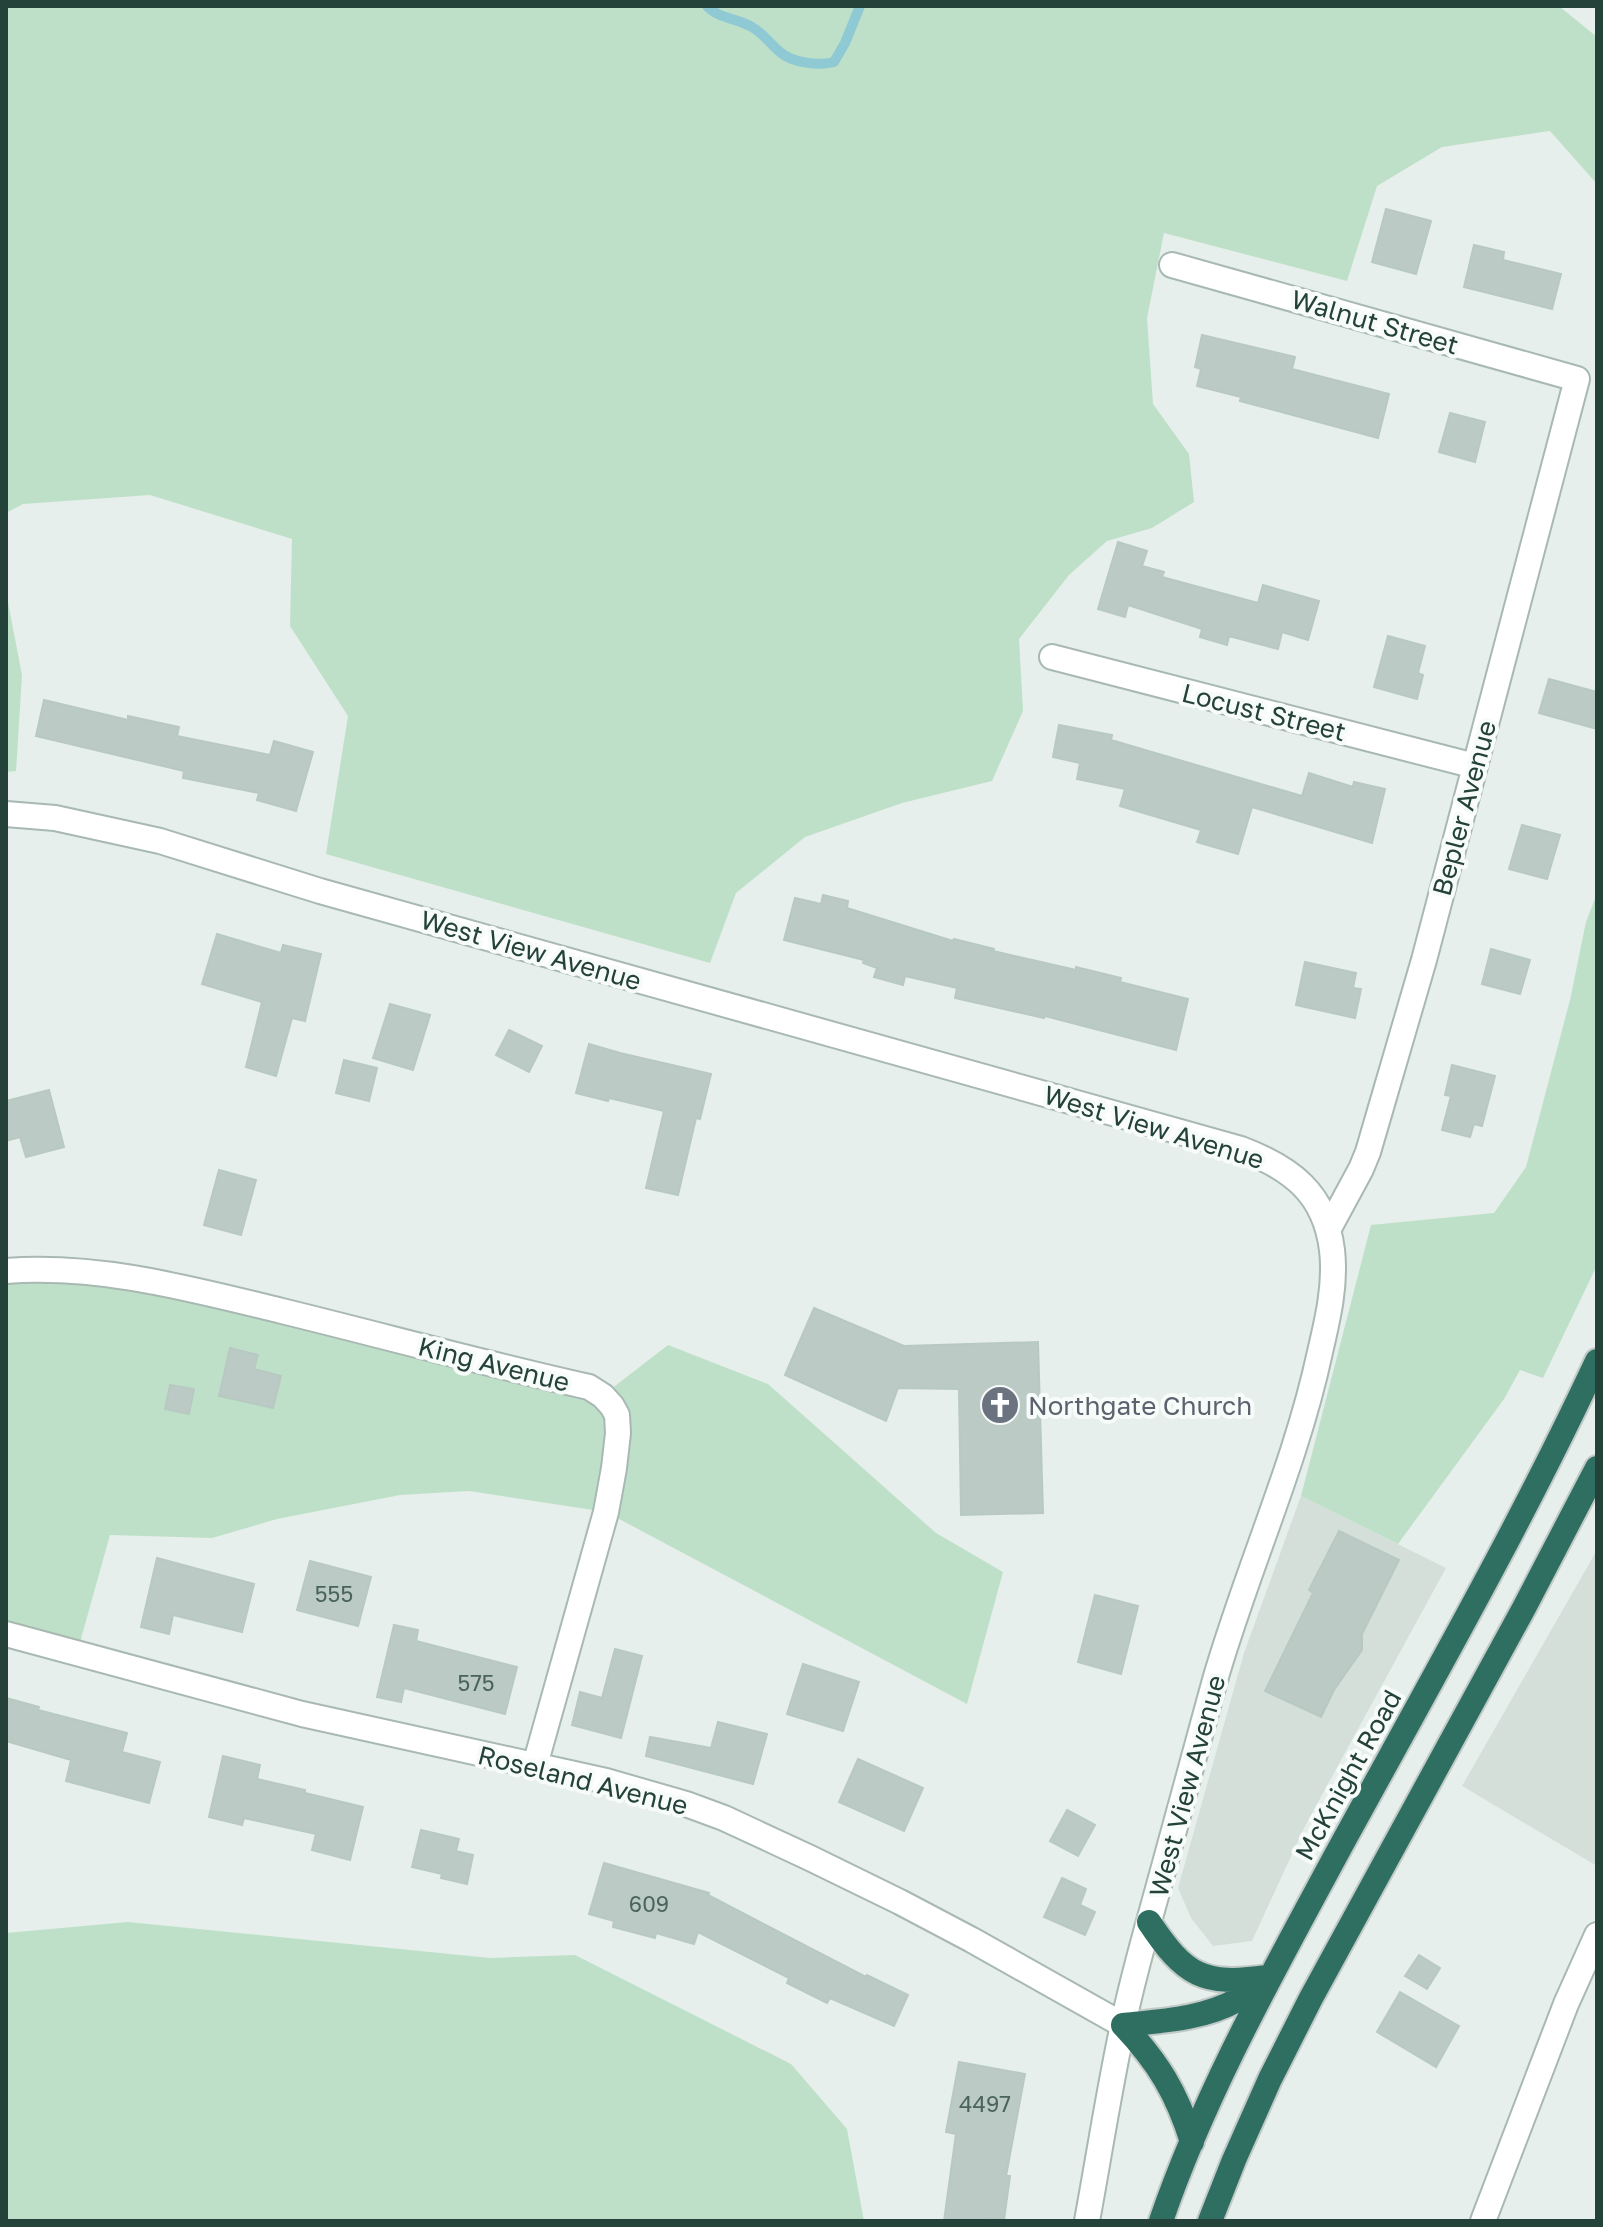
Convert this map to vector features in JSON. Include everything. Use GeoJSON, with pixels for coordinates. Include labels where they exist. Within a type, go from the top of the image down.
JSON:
{"type":"FeatureCollection","features":[{"type":"Feature","properties":{"kind":"highway","name":"McKnight Road"},"geometry":{"type":"LineString","coordinates":[[1161,2221],[1228,2060],[1270,1977],[1483,1587],[1597,1361]]}},
{"type":"Feature","properties":{"kind":"highway"},"geometry":{"type":"LineString","coordinates":[[1210,2221],[1270,2079],[1311,1998],[1597,1468]]}},
{"type":"Feature","properties":{"kind":"highway"},"geometry":{"type":"LineString","coordinates":[[1149,1922],[1167,1949],[1184,1966],[1202,1977],[1224,1981],[1270,1977]]}},
{"type":"Feature","properties":{"kind":"highway"},"geometry":{"type":"LineString","coordinates":[[1123,2025],[1180,2018],[1218,2009],[1240,1999],[1270,1977]]}},
{"type":"Feature","properties":{"kind":"highway"},"geometry":{"type":"LineString","coordinates":[[1123,2025],[1158,2067],[1177,2101],[1192,2142]]}},
{"type":"Feature","properties":{"kind":"street","name":"Walnut Street"},"geometry":{"type":"LineString","coordinates":[[1172,265],[1577,379]]}},
{"type":"Feature","properties":{"kind":"street","name":"Bepler Avenue"},"geometry":{"type":"LineString","coordinates":[[1328,1230],[1368,1152],[1424,960],[1577,379]]}},
{"type":"Feature","properties":{"kind":"street","name":"Locust Street"},"geometry":{"type":"LineString","coordinates":[[1052,657],[1475,766]]}},
{"type":"Feature","properties":{"kind":"street","name":"West View Avenue"},"geometry":{"type":"LineString","coordinates":[[6,814],[55,818],[160,841],[335,895],[1241,1149],[1283,1168],[1299,1180],[1321,1211],[1328,1230],[1333,1272],[1316,1374],[1300,1432],[1216,1678],[1149,1922],[1123,2025],[1087,2221]]}},
{"type":"Feature","properties":{"kind":"street","name":"King Avenue"},"geometry":{"type":"LineString","coordinates":[[6,1271],[36,1269],[129,1276],[589,1387],[603,1396],[617,1415],[618,1433],[609,1497],[535,1765]]}},
{"type":"Feature","properties":{"kind":"street","name":"Roseland Avenue"},"geometry":{"type":"LineString","coordinates":[[6,1634],[302,1714],[648,1792],[724,1818],[900,1902],[1123,2025]]}},
{"type":"Feature","properties":{"kind":"street"},"geometry":{"type":"LineString","coordinates":[[1483,2221],[1566,2004],[1597,1935]]}},
{"type":"Feature","properties":{"kind":"shaded area"},"geometry":{"type":"Polygon","coordinates":[[[1301,1496],[1446,1568],[1305,1826],[1252,1941],[1213,1946],[1191,1918],[1178,1888],[1244,1653],[1301,1496]]]}},
{"type":"Feature","properties":{"kind":"shaded area"},"geometry":{"type":"Polygon","coordinates":[[[1597,1550],[1597,1866],[1462,1786],[1597,1550]]]}},
{"type":"Feature","properties":{"kind":"green space"},"geometry":{"type":"Polygon","coordinates":[[[6,6],[1559,6],[1597,37],[1597,184],[1550,131],[1442,147],[1377,186],[1347,281],[1164,233],[1147,318],[1153,404],[1189,454],[1194,502],[1152,528],[1107,541],[1069,575],[1019,639],[1023,711],[992,781],[902,803],[805,837],[736,893],[710,963],[326,854],[348,716],[290,626],[292,539],[150,495],[23,504],[6,513],[6,6]]]}},
{"type":"Feature","properties":{"kind":"green space"},"geometry":{"type":"Polygon","coordinates":[[[6,592],[22,675],[16,771],[6,772],[6,592]]]}},
{"type":"Feature","properties":{"kind":"green space"},"geometry":{"type":"Polygon","coordinates":[[[1597,893],[1597,1265],[1543,1378],[1520,1370],[1504,1399],[1398,1544],[1301,1496],[1371,1225],[1494,1213],[1526,1167],[1570,1000],[1586,922],[1597,893]]]}},
{"type":"Feature","properties":{"kind":"green space"},"geometry":{"type":"Polygon","coordinates":[[[6,1271],[129,1276],[602,1396],[668,1345],[768,1384],[936,1533],[1003,1572],[967,1704],[606,1512],[469,1491],[400,1495],[277,1519],[212,1538],[110,1535],[77,1653],[6,1634],[6,1271]]]}},
{"type":"Feature","properties":{"kind":"green space"},"geometry":{"type":"Polygon","coordinates":[[[128,1922],[490,1958],[575,1955],[791,2064],[847,2129],[864,2221],[6,2221],[6,1933],[128,1922]]]}},
{"type":"Feature","properties":{"kind":"building"},"geometry":{"type":"Polygon","coordinates":[[[1386,209],[1431,221],[1416,274],[1372,262],[1386,209]]]}},
{"type":"Feature","properties":{"kind":"building"},"geometry":{"type":"Polygon","coordinates":[[[1474,245],[1504,252],[1503,260],[1561,274],[1552,309],[1464,287],[1474,245]]]}},
{"type":"Feature","properties":{"kind":"building"},"geometry":{"type":"Polygon","coordinates":[[[1202,335],[1295,357],[1292,369],[1389,394],[1378,438],[1240,401],[1241,397],[1197,386],[1201,369],[1195,367],[1202,335]]]}},
{"type":"Feature","properties":{"kind":"building"},"geometry":{"type":"Polygon","coordinates":[[[1450,413],[1485,422],[1475,462],[1439,452],[1450,413]]]}},
{"type":"Feature","properties":{"kind":"building"},"geometry":{"type":"Polygon","coordinates":[[[1118,542],[1147,551],[1142,566],[1164,572],[1162,577],[1258,603],[1263,585],[1319,601],[1308,640],[1282,632],[1278,649],[1229,636],[1227,645],[1200,637],[1202,629],[1128,605],[1125,617],[1098,609],[1118,542]]]}},
{"type":"Feature","properties":{"kind":"building"},"geometry":{"type":"Polygon","coordinates":[[[1388,636],[1425,646],[1418,673],[1423,675],[1417,699],[1374,687],[1388,636]]]}},
{"type":"Feature","properties":{"kind":"building"},"geometry":{"type":"Polygon","coordinates":[[[1549,679],[1597,692],[1597,729],[1539,713],[1549,679]]]}},
{"type":"Feature","properties":{"kind":"building"},"geometry":{"type":"Polygon","coordinates":[[[44,700],[128,720],[128,716],[179,727],[177,736],[270,755],[274,741],[313,752],[296,811],[257,800],[259,793],[183,778],[184,771],[36,736],[44,700]]]}},
{"type":"Feature","properties":{"kind":"building"},"geometry":{"type":"Polygon","coordinates":[[[1059,725],[1112,735],[1111,740],[1302,796],[1309,773],[1353,787],[1354,782],[1385,789],[1372,843],[1252,807],[1238,854],[1197,842],[1201,830],[1120,806],[1125,789],[1077,779],[1080,763],[1053,757],[1059,725]]]}},
{"type":"Feature","properties":{"kind":"building"},"geometry":{"type":"Polygon","coordinates":[[[1522,825],[1560,835],[1547,879],[1509,869],[1522,825]]]}},
{"type":"Feature","properties":{"kind":"building"},"geometry":{"type":"Polygon","coordinates":[[[823,895],[848,901],[847,908],[953,941],[1121,978],[1120,982],[1188,999],[1176,1050],[1045,1016],[955,998],[957,988],[905,976],[903,985],[874,977],[877,968],[863,963],[864,960],[784,940],[795,898],[821,904],[823,895]]]}},
{"type":"Feature","properties":{"kind":"building"},"geometry":{"type":"Polygon","coordinates":[[[217,934],[281,953],[283,945],[321,954],[305,1021],[292,1018],[276,1076],[246,1067],[262,1002],[202,984],[217,934]]]}},
{"type":"Feature","properties":{"kind":"building"},"geometry":{"type":"Polygon","coordinates":[[[1491,949],[1530,960],[1520,994],[1482,984],[1491,949]]]}},
{"type":"Feature","properties":{"kind":"building"},"geometry":{"type":"Polygon","coordinates":[[[1305,962],[1356,973],[1353,988],[1361,989],[1355,1018],[1296,1005],[1305,962]]]}},
{"type":"Feature","properties":{"kind":"building"},"geometry":{"type":"Polygon","coordinates":[[[390,1004],[430,1015],[413,1070],[373,1058],[390,1004]]]}},
{"type":"Feature","properties":{"kind":"building"},"geometry":{"type":"Polygon","coordinates":[[[509,1030],[542,1046],[529,1072],[496,1055],[509,1030]]]}},
{"type":"Feature","properties":{"kind":"building"},"geometry":{"type":"Polygon","coordinates":[[[589,1044],[711,1074],[700,1119],[696,1118],[678,1195],[646,1188],[664,1111],[576,1093],[589,1044]]]}},
{"type":"Feature","properties":{"kind":"building"},"geometry":{"type":"Polygon","coordinates":[[[344,1060],[377,1068],[369,1101],[336,1093],[344,1060]]]}},
{"type":"Feature","properties":{"kind":"building"},"geometry":{"type":"Polygon","coordinates":[[[1452,1065],[1495,1076],[1482,1126],[1474,1124],[1470,1137],[1442,1130],[1451,1096],[1445,1095],[1452,1065]]]}},
{"type":"Feature","properties":{"kind":"building"},"geometry":{"type":"Polygon","coordinates":[[[49,1090],[64,1147],[26,1157],[20,1137],[6,1141],[6,1101],[49,1090]]]}},
{"type":"Feature","properties":{"kind":"building"},"geometry":{"type":"Polygon","coordinates":[[[219,1170],[256,1180],[241,1235],[204,1225],[219,1170]]]}},
{"type":"Feature","properties":{"kind":"building","name":"Northgate Church"},"geometry":{"type":"Polygon","coordinates":[[[814,1308],[904,1346],[1038,1342],[1043,1513],[961,1515],[959,1389],[898,1388],[886,1421],[785,1375],[814,1308]]]}},
{"type":"Feature","properties":{"kind":"building"},"geometry":{"type":"Polygon","coordinates":[[[230,1348],[258,1355],[254,1369],[281,1376],[273,1408],[219,1396],[230,1348]]]}},
{"type":"Feature","properties":{"kind":"building"},"geometry":{"type":"Polygon","coordinates":[[[170,1385],[194,1389],[189,1414],[165,1409],[170,1385]]]}},
{"type":"Feature","properties":{"kind":"building"},"geometry":{"type":"Polygon","coordinates":[[[1339,1531],[1399,1560],[1362,1634],[1362,1650],[1334,1690],[1321,1717],[1265,1691],[1313,1593],[1309,1590],[1339,1531]]]}},
{"type":"Feature","properties":{"kind":"building"},"geometry":{"type":"Polygon","coordinates":[[[157,1558],[254,1584],[242,1632],[173,1615],[169,1634],[141,1627],[157,1558]]]}},
{"type":"Feature","properties":{"kind":"building"},"geometry":{"type":"Polygon","coordinates":[[[310,1561],[371,1577],[358,1626],[297,1610],[310,1561]]]}},
{"type":"Feature","properties":{"kind":"building"},"geometry":{"type":"Polygon","coordinates":[[[1095,1595],[1138,1606],[1121,1674],[1078,1662],[1095,1595]]]}},
{"type":"Feature","properties":{"kind":"building"},"geometry":{"type":"Polygon","coordinates":[[[394,1625],[418,1630],[416,1641],[517,1667],[505,1714],[404,1688],[401,1702],[377,1697],[394,1625]]]}},
{"type":"Feature","properties":{"kind":"building"},"geometry":{"type":"Polygon","coordinates":[[[615,1649],[642,1656],[621,1738],[572,1725],[580,1692],[602,1698],[615,1649]]]}},
{"type":"Feature","properties":{"kind":"building"},"geometry":{"type":"Polygon","coordinates":[[[803,1664],[859,1682],[843,1731],[787,1714],[803,1664]]]}},
{"type":"Feature","properties":{"kind":"building"},"geometry":{"type":"Polygon","coordinates":[[[6,1698],[39,1707],[38,1710],[127,1733],[122,1752],[160,1762],[149,1803],[66,1781],[71,1760],[6,1741],[6,1698]]]}},
{"type":"Feature","properties":{"kind":"building"},"geometry":{"type":"Polygon","coordinates":[[[718,1722],[767,1734],[753,1784],[646,1756],[650,1737],[711,1748],[718,1722]]]}},
{"type":"Feature","properties":{"kind":"building"},"geometry":{"type":"Polygon","coordinates":[[[223,1756],[260,1765],[257,1779],[363,1807],[350,1860],[312,1850],[316,1834],[244,1818],[242,1825],[209,1817],[223,1756]]]}},
{"type":"Feature","properties":{"kind":"building"},"geometry":{"type":"Polygon","coordinates":[[[858,1759],[923,1788],[904,1831],[839,1802],[858,1759]]]}},
{"type":"Feature","properties":{"kind":"building"},"geometry":{"type":"Polygon","coordinates":[[[1067,1810],[1095,1825],[1078,1856],[1050,1841],[1067,1810]]]}},
{"type":"Feature","properties":{"kind":"building"},"geometry":{"type":"Polygon","coordinates":[[[421,1830],[459,1839],[456,1851],[473,1855],[467,1884],[412,1867],[421,1830]]]}},
{"type":"Feature","properties":{"kind":"building"},"geometry":{"type":"Polygon","coordinates":[[[604,1863],[709,1893],[866,1977],[908,1995],[894,2026],[830,1998],[827,2003],[787,1983],[789,1978],[698,1932],[694,1944],[656,1933],[655,1938],[613,1927],[614,1921],[589,1914],[604,1863]]]}},
{"type":"Feature","properties":{"kind":"building"},"geometry":{"type":"Polygon","coordinates":[[[1062,1878],[1086,1889],[1080,1905],[1095,1912],[1085,1935],[1044,1917],[1062,1878]]]}},
{"type":"Feature","properties":{"kind":"building"},"geometry":{"type":"Polygon","coordinates":[[[1419,1955],[1440,1968],[1427,1989],[1405,1976],[1419,1955]]]}},
{"type":"Feature","properties":{"kind":"building"},"geometry":{"type":"Polygon","coordinates":[[[1400,1992],[1459,2026],[1436,2067],[1377,2032],[1400,1992]]]}},
{"type":"Feature","properties":{"kind":"building"},"geometry":{"type":"Polygon","coordinates":[[[959,2062],[1025,2074],[1006,2176],[1010,2176],[1004,2220],[944,2221],[956,2134],[946,2132],[959,2062]]]}},
{"type":"Feature","properties":{"kind":"waterway"},"geometry":{"type":"LineString","coordinates":[[707,6],[717,14],[752,27],[785,56],[821,64],[834,62],[860,6]]}},
{"type":"Feature","properties":{"kind":"place","name":"Northgate Church"},"geometry":{"type":"Point","coordinates":[1000,1405]}}]}
